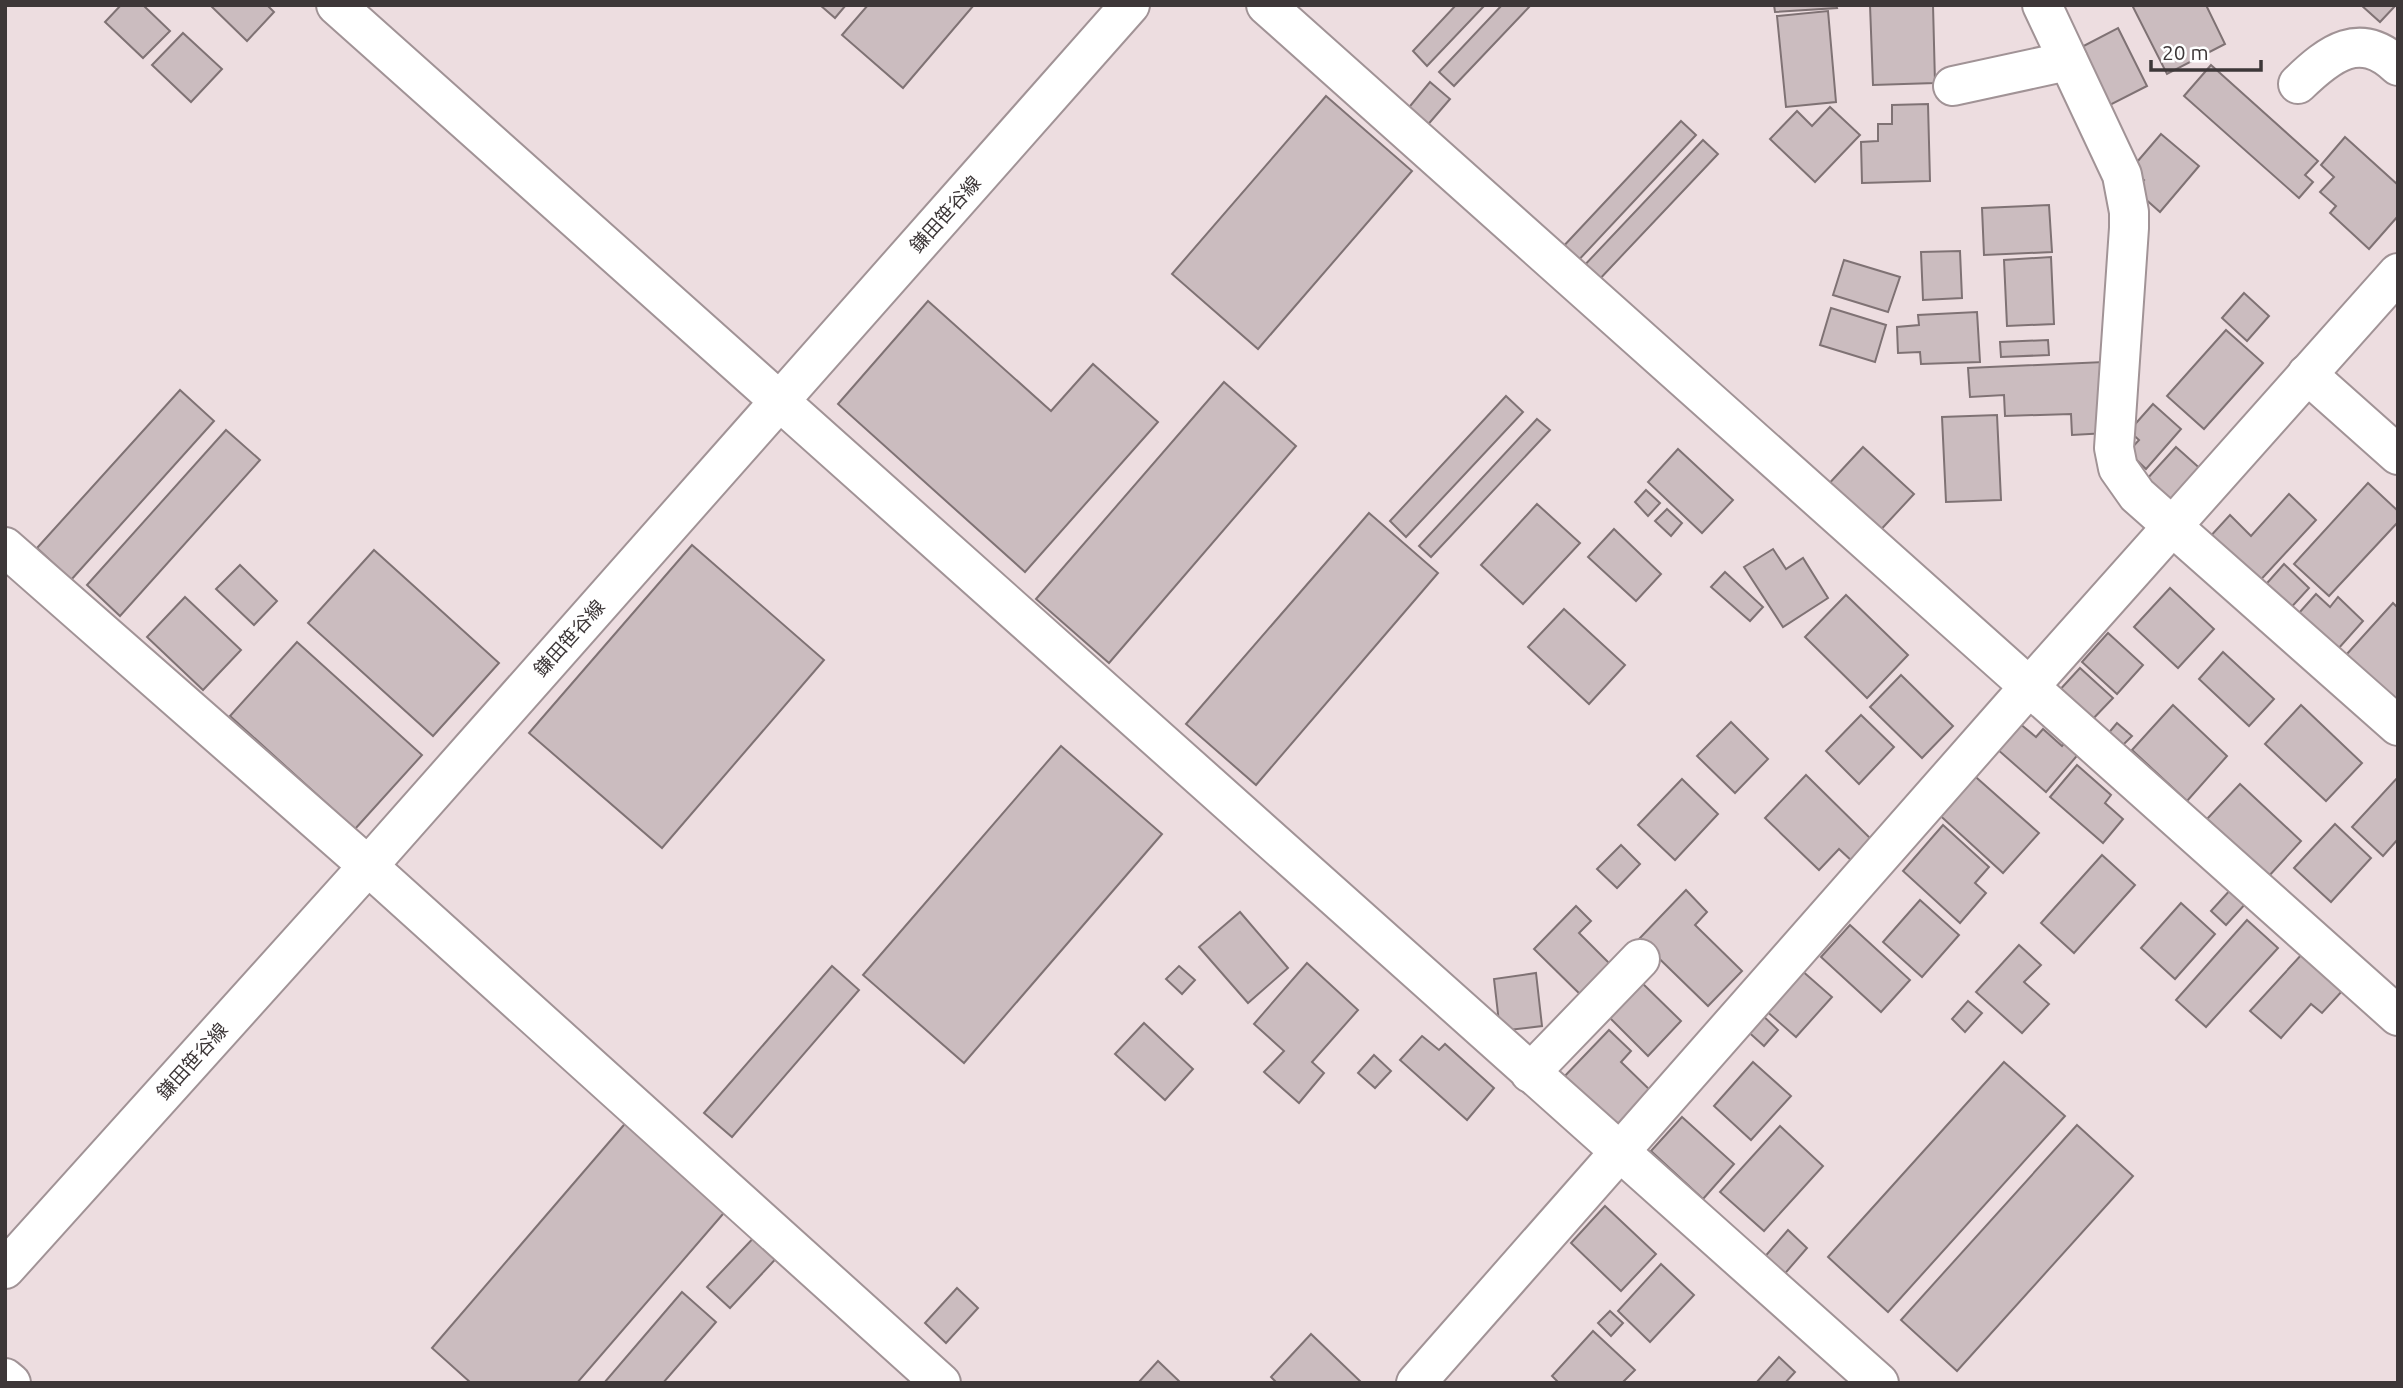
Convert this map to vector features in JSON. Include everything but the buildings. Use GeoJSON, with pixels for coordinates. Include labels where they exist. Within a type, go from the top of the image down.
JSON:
{"type":"FeatureCollection","features":[{"type":"Feature","properties":{"kind":"street"},"geometry":{"type":"LineString","coordinates":[[336,5],[1879,1383]]}},
{"type":"Feature","properties":{"kind":"street","name":"鎌田笹谷線"},"geometry":{"type":"LineString","coordinates":[[5,1269],[368,866],[1130,5]]}},
{"type":"Feature","properties":{"kind":"street"},"geometry":{"type":"LineString","coordinates":[[1266,5],[2398,1016]]}},
{"type":"Feature","properties":{"kind":"street"},"geometry":{"type":"LineString","coordinates":[[2042,5],[2122,175],[2129,212],[2114,448],[2115,460],[2122,477],[2137,495],[2398,726]]}},
{"type":"Feature","properties":{"kind":"street"},"geometry":{"type":"LineString","coordinates":[[2298,84],[2336,52],[2355,47],[2368,46],[2387,55],[2398,66]]}},
{"type":"Feature","properties":{"kind":"street"},"geometry":{"type":"LineString","coordinates":[[1952,86],[2068,61]]}},
{"type":"Feature","properties":{"kind":"street"},"geometry":{"type":"LineString","coordinates":[[1416,1383],[2307,373],[2398,274]]}},
{"type":"Feature","properties":{"kind":"street"},"geometry":{"type":"LineString","coordinates":[[2307,373],[2398,455]]}},
{"type":"Feature","properties":{"kind":"street"},"geometry":{"type":"LineString","coordinates":[[5,547],[368,866],[941,1383]]}},
{"type":"Feature","properties":{"kind":"street"},"geometry":{"type":"LineString","coordinates":[[1530,1073],[1640,959]]}},
{"type":"Feature","properties":{"kind":"street"},"geometry":{"type":"LineString","coordinates":[[5,1378],[11,1383]]}}]}
